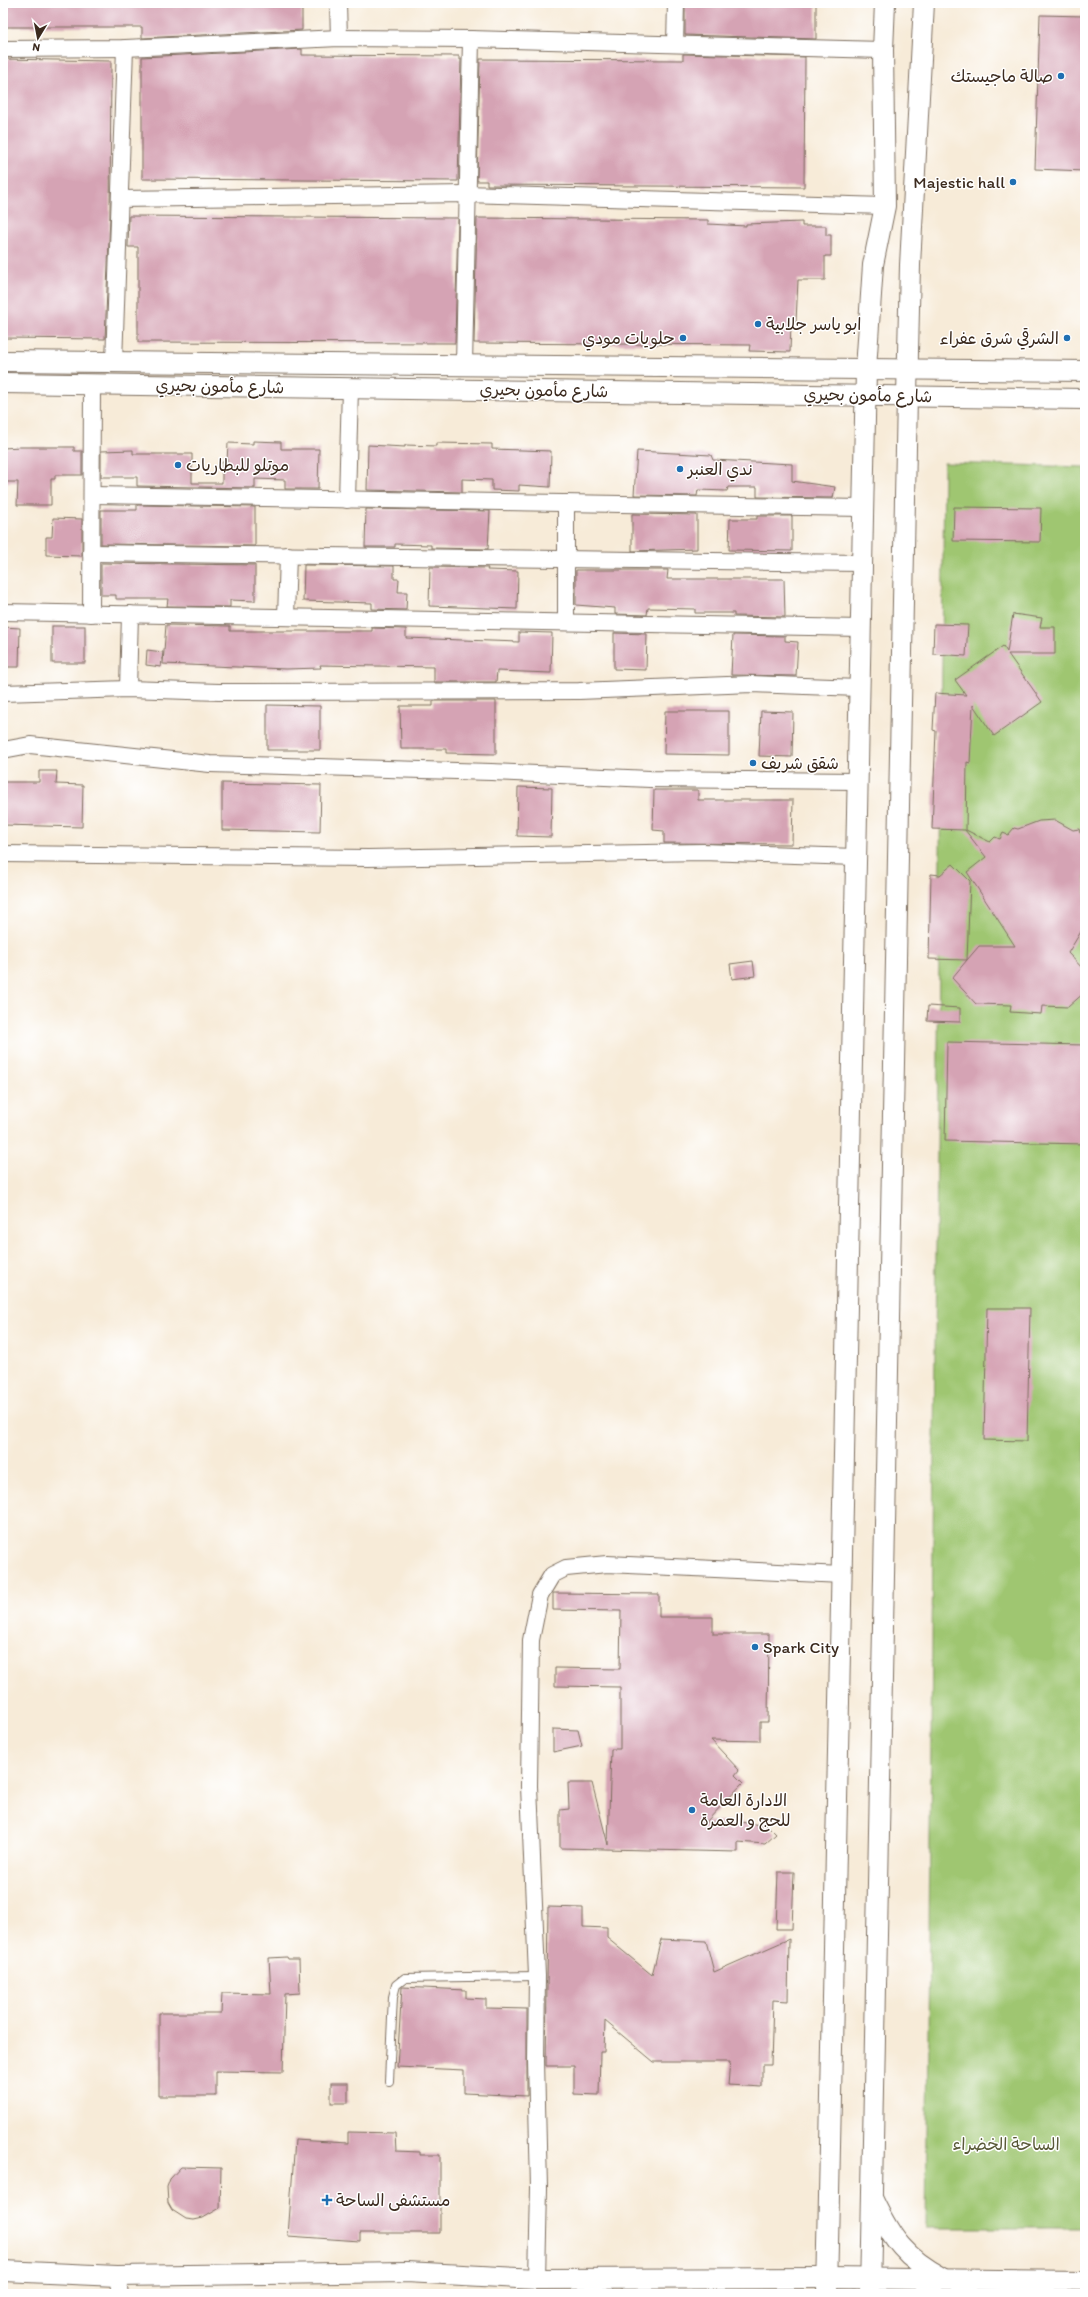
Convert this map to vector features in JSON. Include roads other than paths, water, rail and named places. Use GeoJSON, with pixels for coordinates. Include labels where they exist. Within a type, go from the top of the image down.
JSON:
{"type":"FeatureCollection","features":[{"type":"Feature","properties":{"kind":"street"},"geometry":{"type":"LineString","coordinates":[[338,3],[339,38]]}},
{"type":"Feature","properties":{"kind":"street"},"geometry":{"type":"LineString","coordinates":[[675,44],[676,3]]}},
{"type":"Feature","properties":{"kind":"street"},"geometry":{"type":"LineString","coordinates":[[827,2286],[866,369],[873,265],[885,206],[882,50],[885,3]]}},
{"type":"Feature","properties":{"kind":"street"},"geometry":{"type":"LineString","coordinates":[[870,2286],[907,370],[910,266],[924,3]]}},
{"type":"Feature","properties":{"kind":"street"},"geometry":{"type":"LineString","coordinates":[[3,49],[124,48],[339,38],[471,39],[882,50]]}},
{"type":"Feature","properties":{"kind":"street"},"geometry":{"type":"LineString","coordinates":[[464,365],[466,194],[471,39]]}},
{"type":"Feature","properties":{"kind":"street"},"geometry":{"type":"LineString","coordinates":[[114,362],[124,48]]}},
{"type":"Feature","properties":{"kind":"street"},"geometry":{"type":"LineString","coordinates":[[120,199],[466,194],[885,206]]}},
{"type":"Feature","properties":{"kind":"street","name":"شارع مأمون بحيري"},"geometry":{"type":"LineString","coordinates":[[3,360],[1085,371]]}},
{"type":"Feature","properties":{"kind":"street","name":"شارع مأمون بحيري"},"geometry":{"type":"LineString","coordinates":[[3,383],[1085,399]]}},
{"type":"Feature","properties":{"kind":"street"},"geometry":{"type":"LineString","coordinates":[[91,614],[92,384]]}},
{"type":"Feature","properties":{"kind":"street"},"geometry":{"type":"LineString","coordinates":[[347,500],[350,388]]}},
{"type":"Feature","properties":{"kind":"street"},"geometry":{"type":"LineString","coordinates":[[92,495],[863,508]]}},
{"type":"Feature","properties":{"kind":"street"},"geometry":{"type":"LineString","coordinates":[[566,503],[566,622]]}},
{"type":"Feature","properties":{"kind":"street"},"geometry":{"type":"LineString","coordinates":[[91,553],[862,562]]}},
{"type":"Feature","properties":{"kind":"street"},"geometry":{"type":"LineString","coordinates":[[286,617],[288,556]]}},
{"type":"Feature","properties":{"kind":"street"},"geometry":{"type":"LineString","coordinates":[[3,612],[861,628]]}},
{"type":"Feature","properties":{"kind":"street"},"geometry":{"type":"LineString","coordinates":[[128,689],[130,614]]}},
{"type":"Feature","properties":{"kind":"street"},"geometry":{"type":"LineString","coordinates":[[3,693],[128,689],[219,692],[579,691],[752,684],[859,688]]}},
{"type":"Feature","properties":{"kind":"street"},"geometry":{"type":"LineString","coordinates":[[3,750],[30,745],[210,764],[491,772],[650,779],[858,781]]}},
{"type":"Feature","properties":{"kind":"street"},"geometry":{"type":"LineString","coordinates":[[3,854],[368,858],[703,852],[856,857]]}},
{"type":"Feature","properties":{"kind":"street"},"geometry":{"type":"LineString","coordinates":[[537,2279],[540,2188],[536,2061],[536,1976],[529,1786],[531,1640],[540,1595],[552,1575],[566,1568],[607,1564],[842,1576]]}},
{"type":"Feature","properties":{"kind":"street"},"geometry":{"type":"LineString","coordinates":[[871,2197],[893,2239],[908,2256],[926,2269],[947,2279]]}},
{"type":"Feature","properties":{"kind":"street"},"geometry":{"type":"LineString","coordinates":[[3,2271],[119,2285],[406,2272],[537,2279],[827,2286],[870,2286],[947,2279],[1085,2281]]}},
{"type":"Feature","properties":{"kind":"lane"},"geometry":{"type":"LineString","coordinates":[[389,2081],[393,1996],[396,1985],[405,1978],[536,1976]]}},
{"type":"Feature","properties":{"kind":"place","name":"صالة ماجيستك"},"geometry":{"type":"Point","coordinates":[1061,76]}},
{"type":"Feature","properties":{"kind":"place","name":"Majestic hall"},"geometry":{"type":"Point","coordinates":[1013,182]}},
{"type":"Feature","properties":{"kind":"place","name":"ابو ياسر جلابية"},"geometry":{"type":"Point","coordinates":[758,324]}},
{"type":"Feature","properties":{"kind":"place","name":"حلويات مودي"},"geometry":{"type":"Point","coordinates":[683,338]}},
{"type":"Feature","properties":{"kind":"place","name":"الشرقي شرق عفراء"},"geometry":{"type":"Point","coordinates":[1067,338]}},
{"type":"Feature","properties":{"kind":"place","name":"موتلو للبطاريات"},"geometry":{"type":"Point","coordinates":[178,465]}},
{"type":"Feature","properties":{"kind":"place","name":"ندي العنبر"},"geometry":{"type":"Point","coordinates":[680,469]}},
{"type":"Feature","properties":{"kind":"place","name":"شقق شريف"},"geometry":{"type":"Point","coordinates":[753,763]}},
{"type":"Feature","properties":{"kind":"place","name":"Spark City"},"geometry":{"type":"Point","coordinates":[755,1647]}},
{"type":"Feature","properties":{"kind":"place","name":"الادارة العامة للحج و العمرة"},"geometry":{"type":"Point","coordinates":[692,1810]}},
{"type":"Feature","properties":{"kind":"place","name":"مستشفى الساحة"},"geometry":{"type":"Point","coordinates":[327,2200]}},
{"type":"Feature","properties":{"kind":"park label","name":"الساحة الخضراء"},"geometry":{"type":"Point","coordinates":[1006,2144]}}]}
